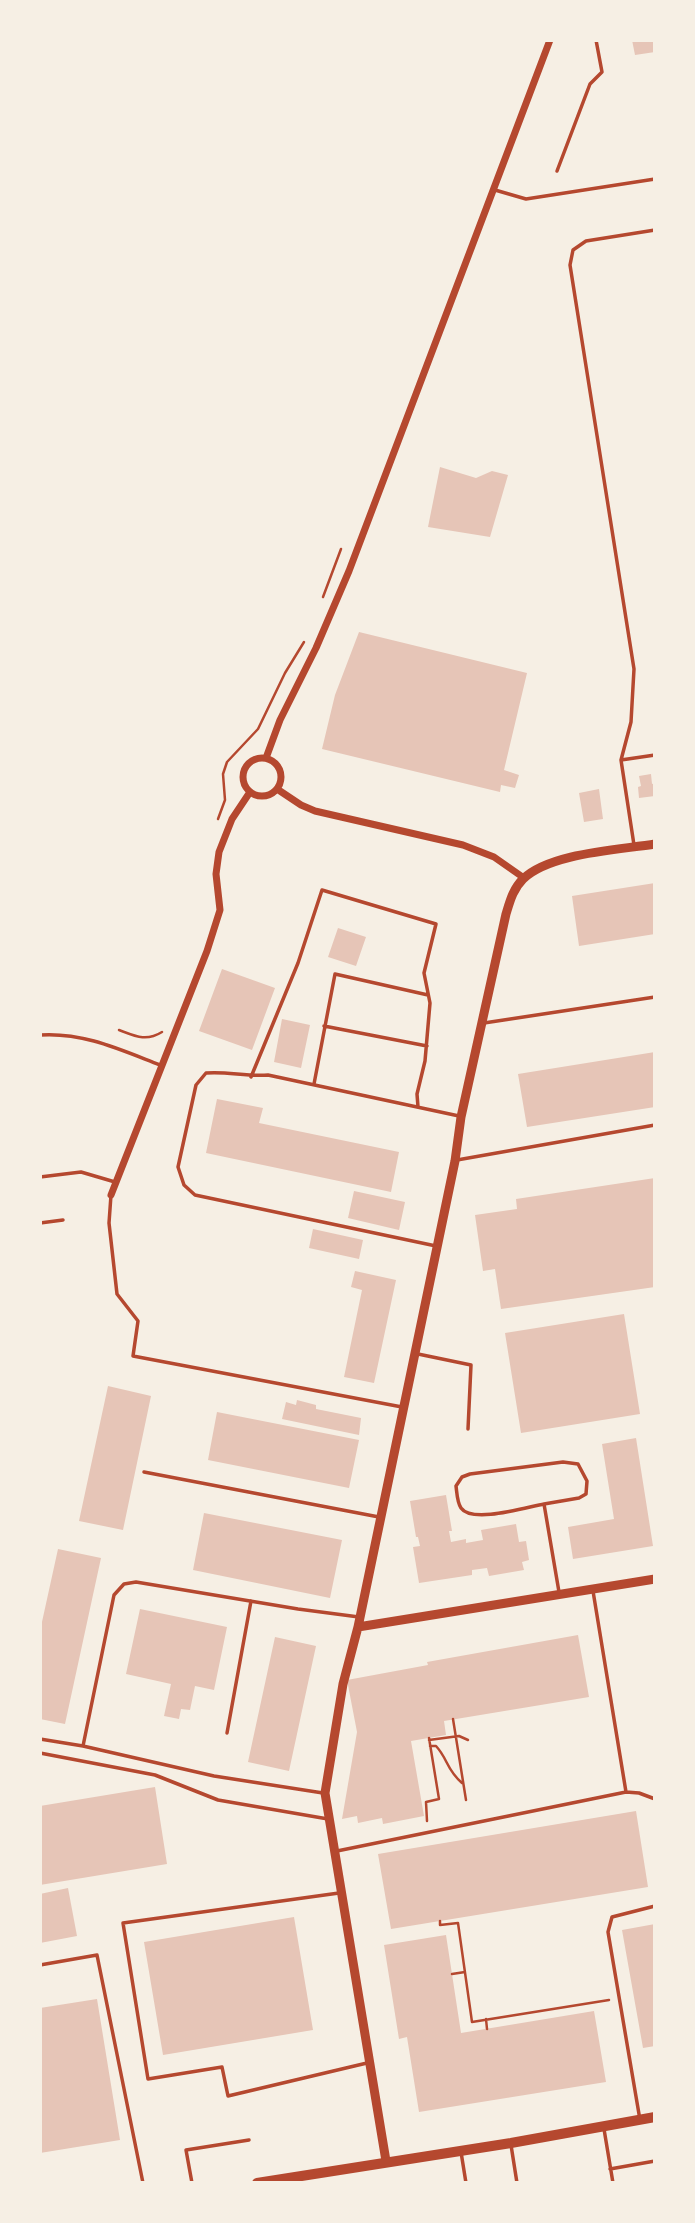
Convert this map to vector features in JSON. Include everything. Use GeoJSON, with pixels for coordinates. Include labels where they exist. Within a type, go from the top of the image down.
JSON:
{"type":"FeatureCollection","features":[{"type":"Feature","properties":{"kind":"main road"},"geometry":{"type":"LineString","coordinates":[[257,2183],[655,2117]]}},
{"type":"Feature","properties":{"kind":"street"},"geometry":{"type":"LineString","coordinates":[[266,758],[280,720],[316,648],[349,571],[550,40]]}},
{"type":"Feature","properties":{"kind":"street"},"geometry":{"type":"LineString","coordinates":[[266,758],[277,765],[280,783],[277,789],[267,795],[255,795],[243,781],[245,768],[254,760],[266,758]]}},
{"type":"Feature","properties":{"kind":"street"},"geometry":{"type":"LineString","coordinates":[[277,789],[315,811],[479,850],[507,864],[524,878]]}},
{"type":"Feature","properties":{"kind":"street"},"geometry":{"type":"LineString","coordinates":[[111,1195],[217,920],[220,910],[216,874],[219,852],[232,819],[250,792]]}},
{"type":"Feature","properties":{"kind":"street"},"geometry":{"type":"LineString","coordinates":[[386,2161],[325,1793],[343,1684],[382,1518],[455,1161],[461,1117],[484,1023],[506,914],[514,891],[524,878],[548,863],[655,844]]}},
{"type":"Feature","properties":{"kind":"street"},"geometry":{"type":"LineString","coordinates":[[359,1622],[655,1579]]}},
{"type":"Feature","properties":{"kind":"lane"},"geometry":{"type":"LineString","coordinates":[[557,171],[590,83],[601,72],[596,40]]}},
{"type":"Feature","properties":{"kind":"lane"},"geometry":{"type":"LineString","coordinates":[[493,189],[526,199],[655,179]]}},
{"type":"Feature","properties":{"kind":"lane"},"geometry":{"type":"LineString","coordinates":[[635,847],[621,760],[631,722],[634,669],[570,265],[573,250],[586,241],[655,230]]}},
{"type":"Feature","properties":{"kind":"lane"},"geometry":{"type":"LineString","coordinates":[[621,760],[655,755]]}},
{"type":"Feature","properties":{"kind":"lane"},"geometry":{"type":"LineString","coordinates":[[251,1077],[298,963],[322,890],[436,924],[424,973],[430,1003],[427,1046],[417,1094],[418,1107]]}},
{"type":"Feature","properties":{"kind":"lane"},"geometry":{"type":"LineString","coordinates":[[314,1085],[335,974],[428,995]]}},
{"type":"Feature","properties":{"kind":"lane"},"geometry":{"type":"LineString","coordinates":[[484,1023],[655,997]]}},
{"type":"Feature","properties":{"kind":"lane"},"geometry":{"type":"LineString","coordinates":[[324,1026],[427,1046]]}},
{"type":"Feature","properties":{"kind":"lane"},"geometry":{"type":"LineString","coordinates":[[40,1035],[79,1037],[162,1066]]}},
{"type":"Feature","properties":{"kind":"lane"},"geometry":{"type":"LineString","coordinates":[[436,1246],[195,1195],[188,1191],[178,1167],[196,1085],[206,1073],[220,1072],[251,1077],[268,1074],[461,1117]]}},
{"type":"Feature","properties":{"kind":"lane"},"geometry":{"type":"LineString","coordinates":[[455,1161],[655,1125]]}},
{"type":"Feature","properties":{"kind":"lane"},"geometry":{"type":"LineString","coordinates":[[40,1177],[81,1172],[112,1179],[116,1183]]}},
{"type":"Feature","properties":{"kind":"lane"},"geometry":{"type":"LineString","coordinates":[[111,1195],[109,1223],[117,1294],[138,1321],[133,1356],[404,1407]]}},
{"type":"Feature","properties":{"kind":"lane"},"geometry":{"type":"LineString","coordinates":[[40,1223],[63,1220]]}},
{"type":"Feature","properties":{"kind":"lane"},"geometry":{"type":"LineString","coordinates":[[416,1354],[471,1364],[468,1429]]}},
{"type":"Feature","properties":{"kind":"lane"},"geometry":{"type":"LineString","coordinates":[[563,1462],[578,1464],[587,1481],[586,1494],[579,1498],[544,1504],[481,1516],[467,1513],[461,1507],[456,1486],[462,1477],[470,1474],[563,1462]]}},
{"type":"Feature","properties":{"kind":"lane"},"geometry":{"type":"LineString","coordinates":[[144,1472],[382,1518]]}},
{"type":"Feature","properties":{"kind":"lane"},"geometry":{"type":"LineString","coordinates":[[544,1504],[559,1595]]}},
{"type":"Feature","properties":{"kind":"lane"},"geometry":{"type":"LineString","coordinates":[[83,1746],[114,1595],[124,1584],[136,1582],[359,1622]]}},
{"type":"Feature","properties":{"kind":"lane"},"geometry":{"type":"LineString","coordinates":[[593,1589],[626,1792]]}},
{"type":"Feature","properties":{"kind":"lane"},"geometry":{"type":"LineString","coordinates":[[227,1733],[251,1601]]}},
{"type":"Feature","properties":{"kind":"lane"},"geometry":{"type":"LineString","coordinates":[[40,1739],[214,1776],[325,1793]]}},
{"type":"Feature","properties":{"kind":"lane"},"geometry":{"type":"LineString","coordinates":[[40,1753],[155,1775],[218,1800],[330,1820]]}},
{"type":"Feature","properties":{"kind":"lane"},"geometry":{"type":"LineString","coordinates":[[335,1851],[626,1792],[655,1799]]}},
{"type":"Feature","properties":{"kind":"lane"},"geometry":{"type":"LineString","coordinates":[[341,1893],[123,1923],[148,2079],[222,2067],[228,2096],[369,2062]]}},
{"type":"Feature","properties":{"kind":"lane"},"geometry":{"type":"LineString","coordinates":[[640,2120],[608,1931],[612,1917],[655,1906]]}},
{"type":"Feature","properties":{"kind":"lane"},"geometry":{"type":"LineString","coordinates":[[40,1965],[97,1955],[143,2183]]}},
{"type":"Feature","properties":{"kind":"lane"},"geometry":{"type":"LineString","coordinates":[[604,2127],[613,2183]]}},
{"type":"Feature","properties":{"kind":"lane"},"geometry":{"type":"LineString","coordinates":[[192,2183],[186,2150],[249,2140]]}},
{"type":"Feature","properties":{"kind":"lane"},"geometry":{"type":"LineString","coordinates":[[511,2143],[517,2183]]}},
{"type":"Feature","properties":{"kind":"lane"},"geometry":{"type":"LineString","coordinates":[[461,2150],[466,2183]]}},
{"type":"Feature","properties":{"kind":"lane"},"geometry":{"type":"LineString","coordinates":[[610,2169],[655,2161]]}},
{"type":"Feature","properties":{"kind":"path"},"geometry":{"type":"LineString","coordinates":[[453,1719],[466,1800]]}},
{"type":"Feature","properties":{"kind":"path"},"geometry":{"type":"LineString","coordinates":[[428,1833],[426,1802],[439,1799],[429,1739],[459,1735],[468,1740]]}},
{"type":"Feature","properties":{"kind":"path"},"geometry":{"type":"LineString","coordinates":[[430,1746],[440,1749],[450,1773],[464,1784]]}},
{"type":"Feature","properties":{"kind":"path"},"geometry":{"type":"LineString","coordinates":[[440,1921],[440,1925],[458,1923],[472,2022],[620,1998]]}},
{"type":"Feature","properties":{"kind":"path"},"geometry":{"type":"LineString","coordinates":[[452,1974],[465,1972]]}},
{"type":"Feature","properties":{"kind":"path"},"geometry":{"type":"LineString","coordinates":[[486,2019],[487,2029]]}},
{"type":"Feature","properties":{"kind":"building"},"geometry":{"type":"Polygon","coordinates":[[[632,40],[655,40],[655,52],[635,55],[632,40]]]}},
{"type":"Feature","properties":{"kind":"building"},"geometry":{"type":"Polygon","coordinates":[[[440,467],[476,478],[492,471],[508,475],[490,537],[428,527],[440,467]]]}},
{"type":"Feature","properties":{"kind":"building"},"geometry":{"type":"Polygon","coordinates":[[[359,632],[527,673],[504,770],[519,775],[515,788],[501,785],[500,792],[322,749],[335,695],[359,632]]]}},
{"type":"Feature","properties":{"kind":"building"},"geometry":{"type":"Polygon","coordinates":[[[651,774],[652,784],[655,783],[655,796],[639,798],[639,776],[651,774]]]}},
{"type":"Feature","properties":{"kind":"building"},"geometry":{"type":"Polygon","coordinates":[[[599,789],[603,819],[584,822],[579,793],[599,789]]]}},
{"type":"Feature","properties":{"kind":"building"},"geometry":{"type":"Polygon","coordinates":[[[655,883],[655,934],[579,946],[572,896],[655,883]]]}},
{"type":"Feature","properties":{"kind":"building"},"geometry":{"type":"Polygon","coordinates":[[[338,928],[366,937],[356,966],[328,957],[338,928]]]}},
{"type":"Feature","properties":{"kind":"building"},"geometry":{"type":"Polygon","coordinates":[[[222,969],[275,988],[252,1050],[199,1031],[222,969]]]}},
{"type":"Feature","properties":{"kind":"building"},"geometry":{"type":"Polygon","coordinates":[[[282,1019],[310,1025],[301,1068],[274,1062],[282,1019]]]}},
{"type":"Feature","properties":{"kind":"building"},"geometry":{"type":"Polygon","coordinates":[[[655,1052],[655,1107],[527,1127],[518,1074],[655,1052]]]}},
{"type":"Feature","properties":{"kind":"building"},"geometry":{"type":"Polygon","coordinates":[[[217,1099],[263,1108],[259,1123],[399,1152],[391,1192],[206,1153],[217,1099]]]}},
{"type":"Feature","properties":{"kind":"building"},"geometry":{"type":"Polygon","coordinates":[[[655,1178],[655,1287],[501,1309],[495,1269],[483,1271],[475,1215],[517,1209],[516,1199],[655,1178]]]}},
{"type":"Feature","properties":{"kind":"building"},"geometry":{"type":"Polygon","coordinates":[[[354,1191],[405,1202],[399,1230],[348,1218],[354,1191]]]}},
{"type":"Feature","properties":{"kind":"building"},"geometry":{"type":"Polygon","coordinates":[[[313,1229],[363,1240],[359,1259],[309,1248],[313,1229]]]}},
{"type":"Feature","properties":{"kind":"building"},"geometry":{"type":"Polygon","coordinates":[[[355,1271],[396,1280],[374,1383],[344,1377],[362,1290],[351,1287],[355,1271]]]}},
{"type":"Feature","properties":{"kind":"building"},"geometry":{"type":"Polygon","coordinates":[[[624,1314],[640,1414],[521,1433],[505,1333],[624,1314]]]}},
{"type":"Feature","properties":{"kind":"building"},"geometry":{"type":"Polygon","coordinates":[[[108,1386],[151,1396],[123,1530],[79,1521],[108,1386]]]}},
{"type":"Feature","properties":{"kind":"building"},"geometry":{"type":"Polygon","coordinates":[[[297,1400],[316,1405],[316,1409],[361,1418],[359,1435],[282,1419],[286,1402],[296,1405],[297,1400]]]}},
{"type":"Feature","properties":{"kind":"building"},"geometry":{"type":"Polygon","coordinates":[[[217,1412],[359,1440],[349,1488],[208,1460],[217,1412]]]}},
{"type":"Feature","properties":{"kind":"building"},"geometry":{"type":"Polygon","coordinates":[[[636,1438],[653,1546],[573,1559],[568,1527],[614,1519],[602,1444],[636,1438]]]}},
{"type":"Feature","properties":{"kind":"building"},"geometry":{"type":"Polygon","coordinates":[[[446,1495],[452,1531],[449,1531],[451,1542],[483,1540],[481,1530],[516,1524],[519,1542],[526,1541],[529,1560],[522,1562],[524,1570],[489,1576],[487,1568],[472,1570],[472,1575],[419,1583],[413,1547],[420,1546],[410,1501],[446,1495]]]}},
{"type":"Feature","properties":{"kind":"building"},"geometry":{"type":"Polygon","coordinates":[[[204,1513],[342,1540],[330,1598],[193,1570],[204,1513]]]}},
{"type":"Feature","properties":{"kind":"building"},"geometry":{"type":"Polygon","coordinates":[[[58,1549],[101,1558],[65,1724],[40,1719],[40,1631],[58,1549]]]}},
{"type":"Feature","properties":{"kind":"building"},"geometry":{"type":"Polygon","coordinates":[[[140,1609],[227,1627],[214,1690],[195,1686],[190,1710],[181,1709],[179,1719],[164,1716],[171,1684],[126,1674],[140,1609]]]}},
{"type":"Feature","properties":{"kind":"building"},"geometry":{"type":"Polygon","coordinates":[[[578,1635],[589,1697],[444,1721],[446,1735],[411,1741],[424,1816],[383,1824],[382,1818],[358,1823],[357,1816],[342,1819],[357,1732],[347,1680],[428,1665],[427,1662],[578,1635]]]}},
{"type":"Feature","properties":{"kind":"building"},"geometry":{"type":"Polygon","coordinates":[[[275,1637],[316,1646],[289,1771],[248,1762],[275,1637]]]}},
{"type":"Feature","properties":{"kind":"building"},"geometry":{"type":"Polygon","coordinates":[[[155,1787],[167,1864],[40,1885],[40,1806],[155,1787]]]}},
{"type":"Feature","properties":{"kind":"building"},"geometry":{"type":"Polygon","coordinates":[[[636,1811],[648,1887],[391,1929],[378,1854],[636,1811]]]}},
{"type":"Feature","properties":{"kind":"building"},"geometry":{"type":"Polygon","coordinates":[[[68,1888],[77,1936],[40,1943],[40,1894],[68,1888]]]}},
{"type":"Feature","properties":{"kind":"building"},"geometry":{"type":"Polygon","coordinates":[[[294,1917],[313,2030],[163,2055],[144,1942],[294,1917]]]}},
{"type":"Feature","properties":{"kind":"building"},"geometry":{"type":"Polygon","coordinates":[[[655,1924],[655,2046],[643,2048],[622,1930],[655,1924]]]}},
{"type":"Feature","properties":{"kind":"building"},"geometry":{"type":"Polygon","coordinates":[[[446,1935],[461,2033],[594,2011],[606,2082],[419,2112],[407,2037],[399,2039],[384,1945],[446,1935]]]}},
{"type":"Feature","properties":{"kind":"building"},"geometry":{"type":"Polygon","coordinates":[[[97,1999],[120,2140],[40,2153],[40,2008],[97,1999]]]}}]}
